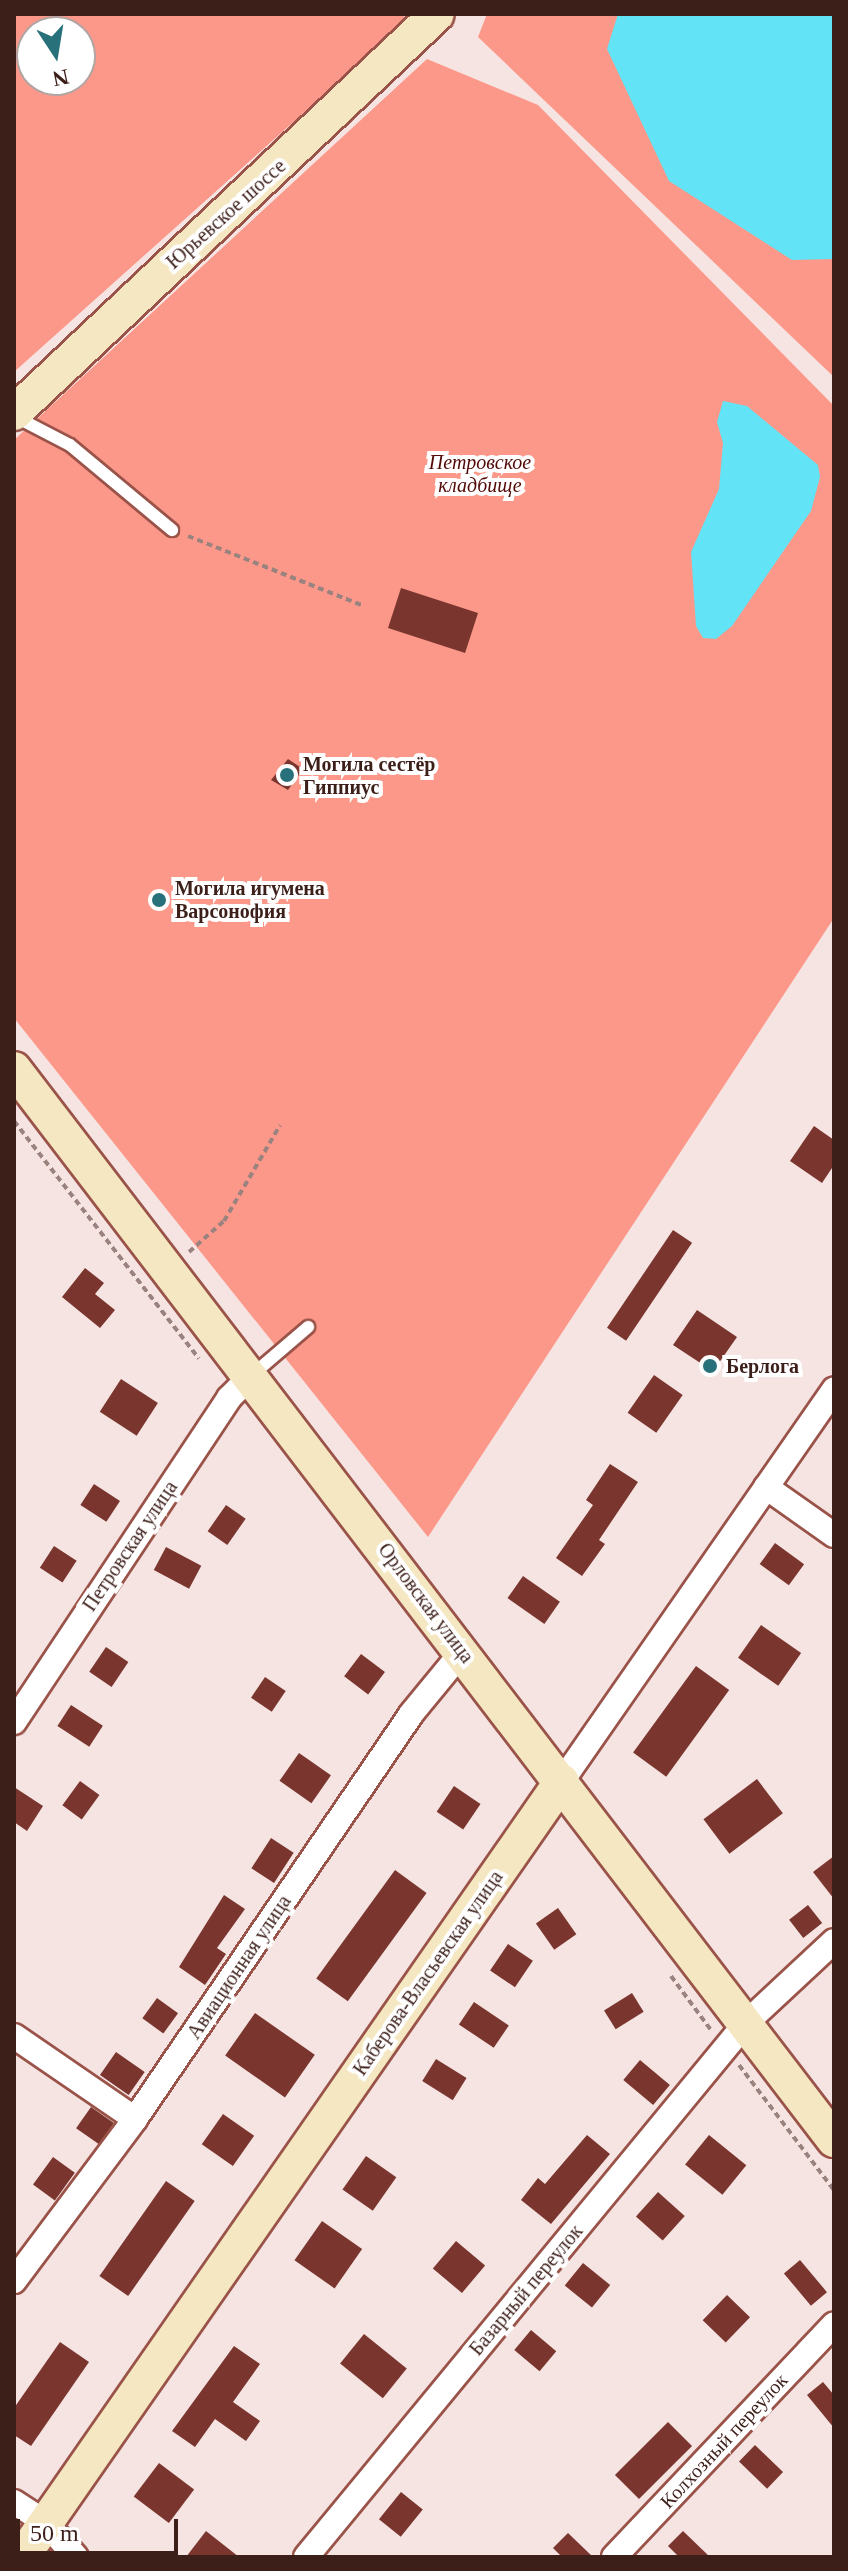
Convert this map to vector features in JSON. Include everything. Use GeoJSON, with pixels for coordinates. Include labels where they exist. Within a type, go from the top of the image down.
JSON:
{"type":"FeatureCollection","features":[{"type":"Feature","properties":{"kind":"main road","name":"Юрьевское шоссе"},"geometry":{"type":"LineString","coordinates":[[14,415],[437,14]]}},
{"type":"Feature","properties":{"kind":"main road","name":"Орловская улица"},"geometry":{"type":"LineString","coordinates":[[14,1069],[252,1375],[834,2140]]}},
{"type":"Feature","properties":{"kind":"main road","name":"Каберова-Власьевская улица"},"geometry":{"type":"LineString","coordinates":[[22,2557],[562,1781]]}},
{"type":"Feature","properties":{"kind":"street","name":"Петровская улица"},"geometry":{"type":"LineString","coordinates":[[14,1722],[229,1398],[252,1375]]}},
{"type":"Feature","properties":{"kind":"street","name":"Каберова-Власьевская улица"},"geometry":{"type":"LineString","coordinates":[[562,1781],[834,1389]]}},
{"type":"Feature","properties":{"kind":"street"},"geometry":{"type":"LineString","coordinates":[[766,1487],[834,1535]]}},
{"type":"Feature","properties":{"kind":"street","name":"Авиационная улица"},"geometry":{"type":"LineString","coordinates":[[14,2281],[135,2119],[411,1714],[463,1651]]}},
{"type":"Feature","properties":{"kind":"street","name":"Базарный переулок"},"geometry":{"type":"LineString","coordinates":[[306,2557],[746,2023],[834,1941]]}},
{"type":"Feature","properties":{"kind":"street"},"geometry":{"type":"LineString","coordinates":[[14,2036],[135,2119]]}},
{"type":"Feature","properties":{"kind":"street","name":"Колхозный переулок"},"geometry":{"type":"LineString","coordinates":[[614,2557],[834,2324]]}},
{"type":"Feature","properties":{"kind":"street"},"geometry":{"type":"LineString","coordinates":[[14,2502],[46,2523],[76,2557]]}},
{"type":"Feature","properties":{"kind":"lane"},"geometry":{"type":"LineString","coordinates":[[14,415],[70,445],[172,530]]}},
{"type":"Feature","properties":{"kind":"lane"},"geometry":{"type":"LineString","coordinates":[[252,1375],[308,1327]]}},
{"type":"Feature","properties":{"kind":"path"},"geometry":{"type":"LineString","coordinates":[[172,530],[364,606]]}},
{"type":"Feature","properties":{"kind":"path"},"geometry":{"type":"LineString","coordinates":[[169,1270],[224,1221],[280,1125]]}},
{"type":"Feature","properties":{"kind":"green space"},"geometry":{"type":"Polygon","coordinates":[[[14,14],[406,14],[394,32],[14,372],[14,14]]]}},
{"type":"Feature","properties":{"kind":"green space"},"geometry":{"type":"Polygon","coordinates":[[[487,14],[834,14],[834,377],[478,37],[487,14]]]}},
{"type":"Feature","properties":{"kind":"green space","name":"Петровское кладбище"},"geometry":{"type":"Polygon","coordinates":[[[427,59],[538,105],[834,406],[834,918],[428,1537],[14,1018],[14,440],[427,59]]]}},
{"type":"Feature","properties":{"kind":"water"},"geometry":{"type":"Polygon","coordinates":[[[618,14],[834,14],[834,259],[792,260],[669,181],[607,49],[618,14]]]}},
{"type":"Feature","properties":{"kind":"water"},"geometry":{"type":"Polygon","coordinates":[[[723,401],[747,406],[818,465],[820,477],[811,511],[732,626],[716,639],[703,638],[696,626],[691,552],[719,489],[723,443],[717,422],[723,401]]]}},
{"type":"Feature","properties":{"kind":"building"},"geometry":{"type":"Polygon","coordinates":[[[401,588],[478,613],[465,653],[388,628],[401,588]]]}},
{"type":"Feature","properties":{"kind":"building","name":"Могила сестёр Гиппиус"},"geometry":{"type":"Polygon","coordinates":[[[288,759],[303,769],[288,790],[271,780],[288,759]]]}},
{"type":"Feature","properties":{"kind":"building"},"geometry":{"type":"Polygon","coordinates":[[[814,1126],[834,1140],[834,1165],[822,1183],[790,1161],[814,1126]]]}},
{"type":"Feature","properties":{"kind":"building"},"geometry":{"type":"Polygon","coordinates":[[[673,1230],[692,1243],[626,1341],[607,1328],[673,1230]]]}},
{"type":"Feature","properties":{"kind":"building"},"geometry":{"type":"Polygon","coordinates":[[[85,1268],[104,1283],[95,1294],[115,1310],[100,1328],[62,1297],[85,1268]]]}},
{"type":"Feature","properties":{"kind":"building"},"geometry":{"type":"Polygon","coordinates":[[[697,1310],[737,1337],[716,1367],[708,1368],[673,1345],[697,1310]]]}},
{"type":"Feature","properties":{"kind":"building"},"geometry":{"type":"Polygon","coordinates":[[[654,1375],[683,1395],[656,1433],[628,1413],[654,1375]]]}},
{"type":"Feature","properties":{"kind":"building"},"geometry":{"type":"Polygon","coordinates":[[[121,1379],[158,1403],[137,1436],[100,1412],[121,1379]]]}},
{"type":"Feature","properties":{"kind":"building"},"geometry":{"type":"Polygon","coordinates":[[[610,1464],[638,1482],[599,1540],[605,1544],[582,1576],[556,1558],[593,1505],[586,1500],[610,1464]]]}},
{"type":"Feature","properties":{"kind":"building"},"geometry":{"type":"Polygon","coordinates":[[[94,1484],[120,1501],[106,1522],[80,1505],[94,1484]]]}},
{"type":"Feature","properties":{"kind":"building"},"geometry":{"type":"Polygon","coordinates":[[[226,1505],[246,1519],[227,1545],[208,1531],[226,1505]]]}},
{"type":"Feature","properties":{"kind":"building"},"geometry":{"type":"Polygon","coordinates":[[[775,1543],[804,1564],[789,1585],[760,1564],[775,1543]]]}},
{"type":"Feature","properties":{"kind":"building"},"geometry":{"type":"Polygon","coordinates":[[[54,1546],[77,1561],[62,1583],[40,1568],[54,1546]]]}},
{"type":"Feature","properties":{"kind":"building"},"geometry":{"type":"Polygon","coordinates":[[[166,1547],[201,1566],[189,1589],[154,1570],[166,1547]]]}},
{"type":"Feature","properties":{"kind":"building"},"geometry":{"type":"Polygon","coordinates":[[[523,1576],[560,1602],[544,1624],[508,1598],[523,1576]]]}},
{"type":"Feature","properties":{"kind":"building"},"geometry":{"type":"Polygon","coordinates":[[[761,1625],[801,1653],[778,1686],[738,1658],[761,1625]]]}},
{"type":"Feature","properties":{"kind":"building"},"geometry":{"type":"Polygon","coordinates":[[[106,1647],[128,1662],[112,1687],[89,1672],[106,1647]]]}},
{"type":"Feature","properties":{"kind":"building"},"geometry":{"type":"Polygon","coordinates":[[[361,1654],[385,1672],[368,1694],[344,1676],[361,1654]]]}},
{"type":"Feature","properties":{"kind":"building"},"geometry":{"type":"Polygon","coordinates":[[[696,1666],[729,1690],[666,1777],[633,1753],[696,1666]]]}},
{"type":"Feature","properties":{"kind":"building"},"geometry":{"type":"Polygon","coordinates":[[[265,1677],[286,1691],[272,1712],[251,1698],[265,1677]]]}},
{"type":"Feature","properties":{"kind":"building"},"geometry":{"type":"Polygon","coordinates":[[[71,1705],[103,1726],[89,1747],[57,1726],[71,1705]]]}},
{"type":"Feature","properties":{"kind":"building"},"geometry":{"type":"Polygon","coordinates":[[[299,1753],[331,1775],[311,1803],[279,1781],[299,1753]]]}},
{"type":"Feature","properties":{"kind":"building"},"geometry":{"type":"Polygon","coordinates":[[[757,1779],[783,1813],[729,1854],[703,1819],[757,1779]]]}},
{"type":"Feature","properties":{"kind":"building"},"geometry":{"type":"Polygon","coordinates":[[[80,1781],[99,1795],[82,1819],[62,1805],[80,1781]]]}},
{"type":"Feature","properties":{"kind":"building"},"geometry":{"type":"Polygon","coordinates":[[[454,1786],[481,1804],[463,1830],[437,1812],[454,1786]]]}},
{"type":"Feature","properties":{"kind":"building"},"geometry":{"type":"Polygon","coordinates":[[[14,1787],[43,1806],[27,1831],[14,1822],[14,1787]]]}},
{"type":"Feature","properties":{"kind":"building"},"geometry":{"type":"Polygon","coordinates":[[[271,1838],[294,1853],[274,1883],[251,1868],[271,1838]]]}},
{"type":"Feature","properties":{"kind":"building"},"geometry":{"type":"Polygon","coordinates":[[[834,1856],[834,1899],[813,1872],[834,1856]]]}},
{"type":"Feature","properties":{"kind":"building"},"geometry":{"type":"Polygon","coordinates":[[[395,1870],[427,1893],[348,2001],[316,1978],[395,1870]]]}},
{"type":"Feature","properties":{"kind":"building"},"geometry":{"type":"Polygon","coordinates":[[[224,1895],[245,1909],[217,1948],[226,1954],[205,1985],[179,1967],[224,1895]]]}},
{"type":"Feature","properties":{"kind":"building"},"geometry":{"type":"Polygon","coordinates":[[[808,1905],[822,1923],[803,1938],[789,1920],[808,1905]]]}},
{"type":"Feature","properties":{"kind":"building"},"geometry":{"type":"Polygon","coordinates":[[[558,1908],[576,1934],[554,1950],[536,1923],[558,1908]]]}},
{"type":"Feature","properties":{"kind":"building"},"geometry":{"type":"Polygon","coordinates":[[[508,1944],[533,1961],[515,1987],[490,1971],[508,1944]]]}},
{"type":"Feature","properties":{"kind":"building"},"geometry":{"type":"Polygon","coordinates":[[[632,1993],[644,2012],[616,2029],[604,2010],[632,1993]]]}},
{"type":"Feature","properties":{"kind":"building"},"geometry":{"type":"Polygon","coordinates":[[[157,1998],[178,2013],[163,2034],[142,2018],[157,1998]]]}},
{"type":"Feature","properties":{"kind":"building"},"geometry":{"type":"Polygon","coordinates":[[[474,2002],[509,2025],[494,2048],[459,2024],[474,2002]]]}},
{"type":"Feature","properties":{"kind":"building"},"geometry":{"type":"Polygon","coordinates":[[[255,2013],[315,2055],[285,2097],[225,2056],[255,2013]]]}},
{"type":"Feature","properties":{"kind":"building"},"geometry":{"type":"Polygon","coordinates":[[[116,2052],[145,2072],[129,2095],[100,2075],[116,2052]]]}},
{"type":"Feature","properties":{"kind":"building"},"geometry":{"type":"Polygon","coordinates":[[[436,2059],[467,2078],[453,2100],[422,2081],[436,2059]]]}},
{"type":"Feature","properties":{"kind":"building"},"geometry":{"type":"Polygon","coordinates":[[[640,2060],[670,2085],[653,2105],[623,2080],[640,2060]]]}},
{"type":"Feature","properties":{"kind":"building"},"geometry":{"type":"Polygon","coordinates":[[[91,2107],[114,2123],[99,2144],[76,2128],[91,2107]]]}},
{"type":"Feature","properties":{"kind":"building"},"geometry":{"type":"Polygon","coordinates":[[[223,2114],[254,2136],[233,2166],[202,2144],[223,2114]]]}},
{"type":"Feature","properties":{"kind":"building"},"geometry":{"type":"Polygon","coordinates":[[[587,2135],[610,2154],[551,2224],[521,2200],[538,2178],[545,2184],[587,2135]]]}},
{"type":"Feature","properties":{"kind":"building"},"geometry":{"type":"Polygon","coordinates":[[[709,2135],[746,2165],[722,2195],[685,2165],[709,2135]]]}},
{"type":"Feature","properties":{"kind":"building"},"geometry":{"type":"Polygon","coordinates":[[[366,2156],[396,2177],[373,2211],[342,2190],[366,2156]]]}},
{"type":"Feature","properties":{"kind":"building"},"geometry":{"type":"Polygon","coordinates":[[[53,2157],[75,2173],[55,2200],[33,2185],[53,2157]]]}},
{"type":"Feature","properties":{"kind":"building"},"geometry":{"type":"Polygon","coordinates":[[[166,2181],[195,2201],[128,2296],[99,2276],[166,2181]]]}},
{"type":"Feature","properties":{"kind":"building"},"geometry":{"type":"Polygon","coordinates":[[[658,2192],[685,2216],[663,2241],[636,2217],[658,2192]]]}},
{"type":"Feature","properties":{"kind":"building"},"geometry":{"type":"Polygon","coordinates":[[[322,2221],[362,2249],[335,2288],[294,2260],[322,2221]]]}},
{"type":"Feature","properties":{"kind":"building"},"geometry":{"type":"Polygon","coordinates":[[[456,2241],[485,2265],[462,2293],[433,2269],[456,2241]]]}},
{"type":"Feature","properties":{"kind":"building"},"geometry":{"type":"Polygon","coordinates":[[[800,2260],[827,2292],[811,2306],[784,2273],[800,2260]]]}},
{"type":"Feature","properties":{"kind":"building"},"geometry":{"type":"Polygon","coordinates":[[[583,2263],[610,2285],[592,2308],[565,2286],[583,2263]]]}},
{"type":"Feature","properties":{"kind":"building"},"geometry":{"type":"Polygon","coordinates":[[[727,2295],[750,2317],[726,2342],[703,2320],[727,2295]]]}},
{"type":"Feature","properties":{"kind":"building"},"geometry":{"type":"Polygon","coordinates":[[[531,2330],[556,2351],[540,2371],[514,2350],[531,2330]]]}},
{"type":"Feature","properties":{"kind":"building"},"geometry":{"type":"Polygon","coordinates":[[[364,2334],[407,2369],[383,2398],[340,2364],[364,2334]]]}},
{"type":"Feature","properties":{"kind":"building"},"geometry":{"type":"Polygon","coordinates":[[[60,2342],[89,2362],[31,2446],[14,2435],[14,2408],[60,2342]]]}},
{"type":"Feature","properties":{"kind":"building"},"geometry":{"type":"Polygon","coordinates":[[[234,2346],[260,2364],[233,2402],[260,2421],[246,2441],[215,2419],[195,2447],[172,2431],[234,2346]]]}},
{"type":"Feature","properties":{"kind":"building"},"geometry":{"type":"Polygon","coordinates":[[[823,2382],[834,2395],[834,2428],[807,2395],[823,2382]]]}},
{"type":"Feature","properties":{"kind":"building"},"geometry":{"type":"Polygon","coordinates":[[[668,2422],[692,2446],[639,2499],[615,2475],[668,2422]]]}},
{"type":"Feature","properties":{"kind":"building"},"geometry":{"type":"Polygon","coordinates":[[[755,2445],[783,2472],[767,2489],[739,2462],[755,2445]]]}},
{"type":"Feature","properties":{"kind":"building"},"geometry":{"type":"Polygon","coordinates":[[[159,2463],[194,2489],[169,2523],[134,2497],[159,2463]]]}},
{"type":"Feature","properties":{"kind":"building"},"geometry":{"type":"Polygon","coordinates":[[[401,2492],[423,2510],[401,2537],[379,2519],[401,2492]]]}},
{"type":"Feature","properties":{"kind":"building"},"geometry":{"type":"Polygon","coordinates":[[[206,2531],[239,2557],[186,2557],[206,2531]]]}},
{"type":"Feature","properties":{"kind":"building"},"geometry":{"type":"Polygon","coordinates":[[[683,2531],[710,2557],[679,2557],[668,2546],[683,2531]]]}},
{"type":"Feature","properties":{"kind":"building"},"geometry":{"type":"Polygon","coordinates":[[[568,2533],[593,2557],[562,2557],[553,2548],[568,2533]]]}},
{"type":"Feature","properties":{"kind":"place","name":"Могила сестёр Гиппиус"},"geometry":{"type":"Point","coordinates":[287,775]}},
{"type":"Feature","properties":{"kind":"place","name":"Могила игумена Варсонофия"},"geometry":{"type":"Point","coordinates":[159,900]}},
{"type":"Feature","properties":{"kind":"place","name":"Берлога"},"geometry":{"type":"Point","coordinates":[710,1366]}}]}
